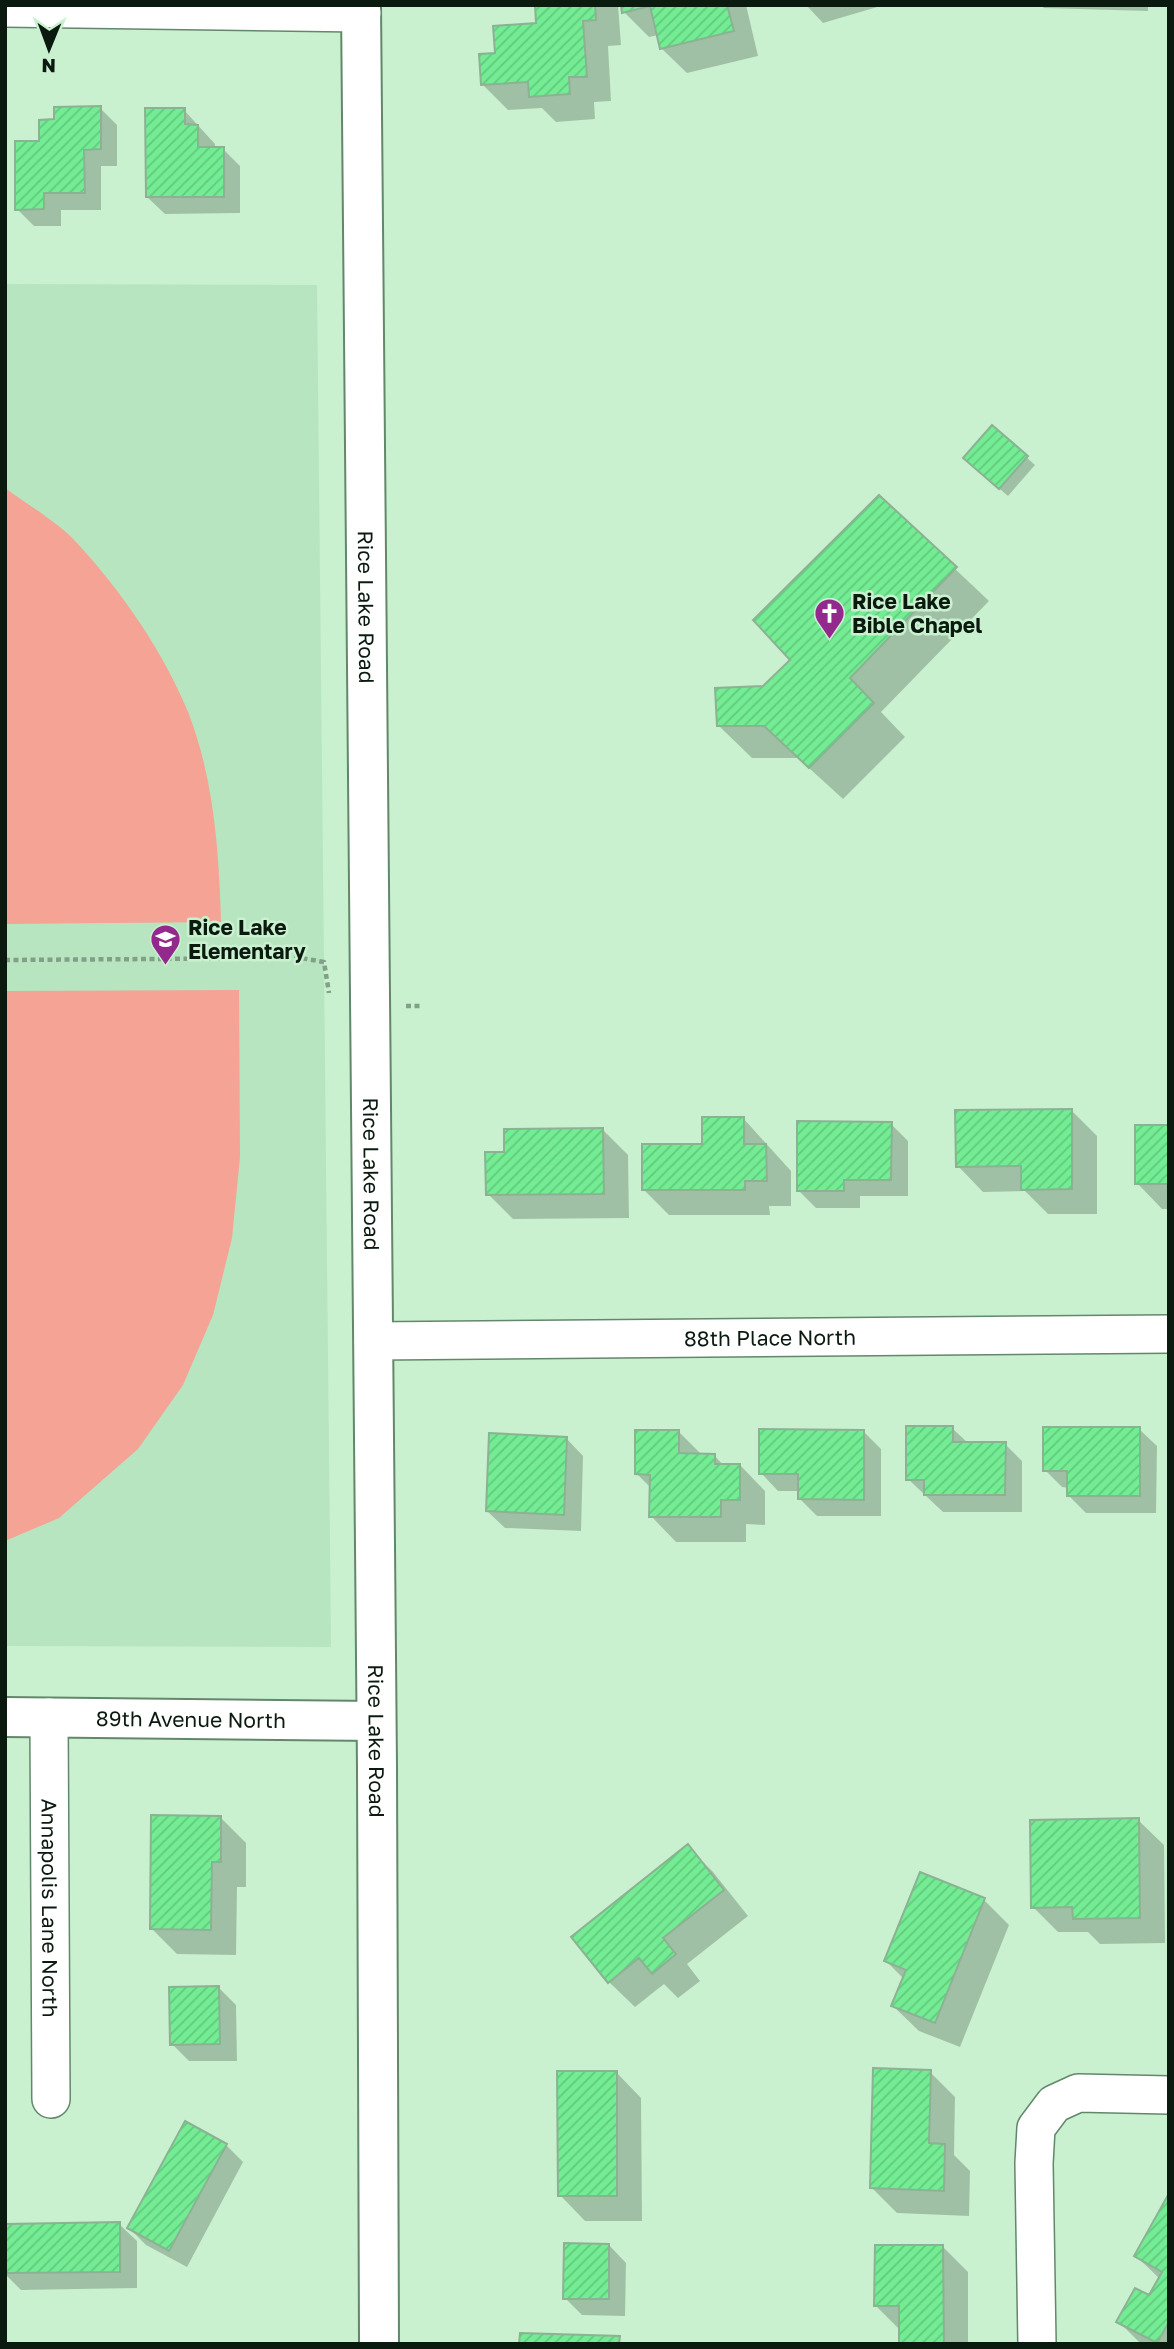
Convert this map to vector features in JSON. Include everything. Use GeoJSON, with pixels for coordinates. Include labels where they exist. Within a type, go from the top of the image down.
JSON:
{"type":"FeatureCollection","features":[{"type":"Feature","properties":{"kind":"street"},"geometry":{"type":"LineString","coordinates":[[5,8],[362,9]]}},
{"type":"Feature","properties":{"kind":"street","name":"Rice Lake Road"},"geometry":{"type":"LineString","coordinates":[[362,9],[379,2344]]}},
{"type":"Feature","properties":{"kind":"street","name":"88th Place North"},"geometry":{"type":"LineString","coordinates":[[373,1341],[1169,1334]]}},
{"type":"Feature","properties":{"kind":"street","name":"89th Avenue North"},"geometry":{"type":"LineString","coordinates":[[5,1717],[376,1721]]}},
{"type":"Feature","properties":{"kind":"street","name":"Annapolis Lane North"},"geometry":{"type":"LineString","coordinates":[[49,1717],[51,2099]]}},
{"type":"Feature","properties":{"kind":"street"},"geometry":{"type":"LineString","coordinates":[[1037,2344],[1036,2128],[1054,2104],[1078,2093],[1169,2095]]}},
{"type":"Feature","properties":{"kind":"path"},"geometry":{"type":"LineString","coordinates":[[5,961],[301,958],[324,962],[330,1000]]}},
{"type":"Feature","properties":{"kind":"shaded area","name":"Rice Lake Elementary"},"geometry":{"type":"Polygon","coordinates":[[[5,284],[317,285],[331,1647],[5,1646],[5,284]]]}},
{"type":"Feature","properties":{"kind":"shaded area"},"geometry":{"type":"Polygon","coordinates":[[[5,488],[61,528],[94,562],[140,623],[178,689],[197,737],[214,816],[221,922],[5,924],[5,488]]]}},
{"type":"Feature","properties":{"kind":"shaded area"},"geometry":{"type":"Polygon","coordinates":[[[239,990],[240,1157],[232,1238],[213,1315],[183,1385],[138,1449],[59,1518],[5,1541],[5,991],[239,990]]]}},
{"type":"Feature","properties":{"kind":"building"},"geometry":{"type":"Polygon","coordinates":[[[535,5],[595,5],[596,20],[583,21],[587,77],[569,77],[570,94],[529,97],[528,82],[481,85],[479,54],[495,53],[493,26],[536,23],[535,5]]]}},
{"type":"Feature","properties":{"kind":"building"},"geometry":{"type":"Polygon","coordinates":[[[621,5],[727,5],[734,31],[660,49],[650,6],[622,13],[621,5]]]}},
{"type":"Feature","properties":{"kind":"building"},"geometry":{"type":"Polygon","coordinates":[[[101,106],[101,149],[84,150],[85,193],[44,193],[44,209],[15,210],[15,141],[39,141],[39,120],[54,119],[54,107],[101,106]]]}},
{"type":"Feature","properties":{"kind":"building"},"geometry":{"type":"Polygon","coordinates":[[[145,108],[185,108],[185,124],[198,125],[198,147],[224,147],[224,197],[146,197],[145,108]]]}},
{"type":"Feature","properties":{"kind":"building"},"geometry":{"type":"Polygon","coordinates":[[[992,425],[1028,456],[999,489],[963,458],[992,425]]]}},
{"type":"Feature","properties":{"kind":"building","name":"Rice Lake Bible Chapel"},"geometry":{"type":"Polygon","coordinates":[[[879,495],[957,567],[850,678],[874,703],[809,768],[764,726],[717,726],[715,688],[763,686],[790,660],[753,620],[879,495]]]}},
{"type":"Feature","properties":{"kind":"building"},"geometry":{"type":"Polygon","coordinates":[[[1072,1109],[1072,1189],[1021,1190],[1021,1166],[956,1167],[955,1110],[1072,1109]]]}},
{"type":"Feature","properties":{"kind":"building"},"geometry":{"type":"Polygon","coordinates":[[[702,1117],[744,1117],[744,1144],[766,1144],[767,1181],[745,1181],[745,1190],[642,1190],[642,1144],[702,1144],[702,1117]]]}},
{"type":"Feature","properties":{"kind":"building"},"geometry":{"type":"Polygon","coordinates":[[[797,1121],[892,1122],[891,1180],[844,1180],[844,1191],[797,1191],[797,1121]]]}},
{"type":"Feature","properties":{"kind":"building"},"geometry":{"type":"Polygon","coordinates":[[[1135,1125],[1169,1125],[1169,1184],[1135,1184],[1135,1125]]]}},
{"type":"Feature","properties":{"kind":"building"},"geometry":{"type":"Polygon","coordinates":[[[603,1128],[604,1194],[486,1195],[485,1152],[504,1152],[504,1129],[603,1128]]]}},
{"type":"Feature","properties":{"kind":"building"},"geometry":{"type":"Polygon","coordinates":[[[906,1426],[953,1426],[953,1442],[1006,1442],[1005,1495],[924,1495],[924,1480],[906,1480],[906,1426]]]}},
{"type":"Feature","properties":{"kind":"building"},"geometry":{"type":"Polygon","coordinates":[[[1043,1427],[1140,1427],[1140,1496],[1067,1496],[1067,1471],[1043,1471],[1043,1427]]]}},
{"type":"Feature","properties":{"kind":"building"},"geometry":{"type":"Polygon","coordinates":[[[759,1429],[864,1430],[864,1500],[798,1499],[798,1474],[759,1474],[759,1429]]]}},
{"type":"Feature","properties":{"kind":"building"},"geometry":{"type":"Polygon","coordinates":[[[635,1430],[679,1430],[679,1453],[715,1454],[715,1464],[740,1464],[740,1500],[721,1500],[721,1517],[649,1517],[650,1475],[635,1474],[635,1430]]]}},
{"type":"Feature","properties":{"kind":"building"},"geometry":{"type":"Polygon","coordinates":[[[489,1433],[567,1437],[564,1515],[486,1511],[489,1433]]]}},
{"type":"Feature","properties":{"kind":"building"},"geometry":{"type":"Polygon","coordinates":[[[151,1815],[221,1816],[221,1862],[212,1862],[211,1930],[150,1929],[151,1815]]]}},
{"type":"Feature","properties":{"kind":"building"},"geometry":{"type":"Polygon","coordinates":[[[1139,1818],[1140,1918],[1073,1919],[1072,1907],[1031,1908],[1030,1820],[1139,1818]]]}},
{"type":"Feature","properties":{"kind":"building"},"geometry":{"type":"Polygon","coordinates":[[[688,1844],[724,1890],[663,1938],[676,1954],[652,1974],[639,1958],[608,1983],[571,1937],[688,1844]]]}},
{"type":"Feature","properties":{"kind":"building"},"geometry":{"type":"Polygon","coordinates":[[[920,1872],[985,1898],[935,2023],[891,2006],[906,1970],[884,1961],[920,1872]]]}},
{"type":"Feature","properties":{"kind":"building"},"geometry":{"type":"Polygon","coordinates":[[[219,1986],[220,2044],[170,2045],[169,1987],[219,1986]]]}},
{"type":"Feature","properties":{"kind":"building"},"geometry":{"type":"Polygon","coordinates":[[[873,2068],[931,2070],[929,2143],[945,2144],[944,2191],[870,2188],[873,2068]]]}},
{"type":"Feature","properties":{"kind":"building"},"geometry":{"type":"Polygon","coordinates":[[[557,2071],[617,2071],[617,2196],[558,2196],[557,2071]]]}},
{"type":"Feature","properties":{"kind":"building"},"geometry":{"type":"Polygon","coordinates":[[[185,2121],[227,2144],[169,2251],[127,2228],[185,2121]]]}},
{"type":"Feature","properties":{"kind":"building"},"geometry":{"type":"Polygon","coordinates":[[[1168,2195],[1169,2322],[1157,2343],[1116,2322],[1135,2288],[1149,2295],[1162,2272],[1134,2256],[1168,2195]]]}},
{"type":"Feature","properties":{"kind":"building"},"geometry":{"type":"Polygon","coordinates":[[[120,2222],[120,2272],[5,2273],[5,2224],[120,2222]]]}},
{"type":"Feature","properties":{"kind":"building"},"geometry":{"type":"Polygon","coordinates":[[[564,2243],[609,2244],[609,2299],[563,2299],[564,2243]]]}},
{"type":"Feature","properties":{"kind":"building"},"geometry":{"type":"Polygon","coordinates":[[[875,2245],[943,2245],[944,2344],[899,2344],[899,2306],[874,2306],[875,2245]]]}},
{"type":"Feature","properties":{"kind":"building"},"geometry":{"type":"Polygon","coordinates":[[[520,2333],[620,2336],[619,2344],[519,2344],[520,2333]]]}},
{"type":"Feature","properties":{"kind":"place","name":"Rice Lake Bible Chapel"},"geometry":{"type":"Point","coordinates":[829,640]}},
{"type":"Feature","properties":{"kind":"place","name":"Rice Lake Elementary"},"geometry":{"type":"Point","coordinates":[165,966]}}]}
